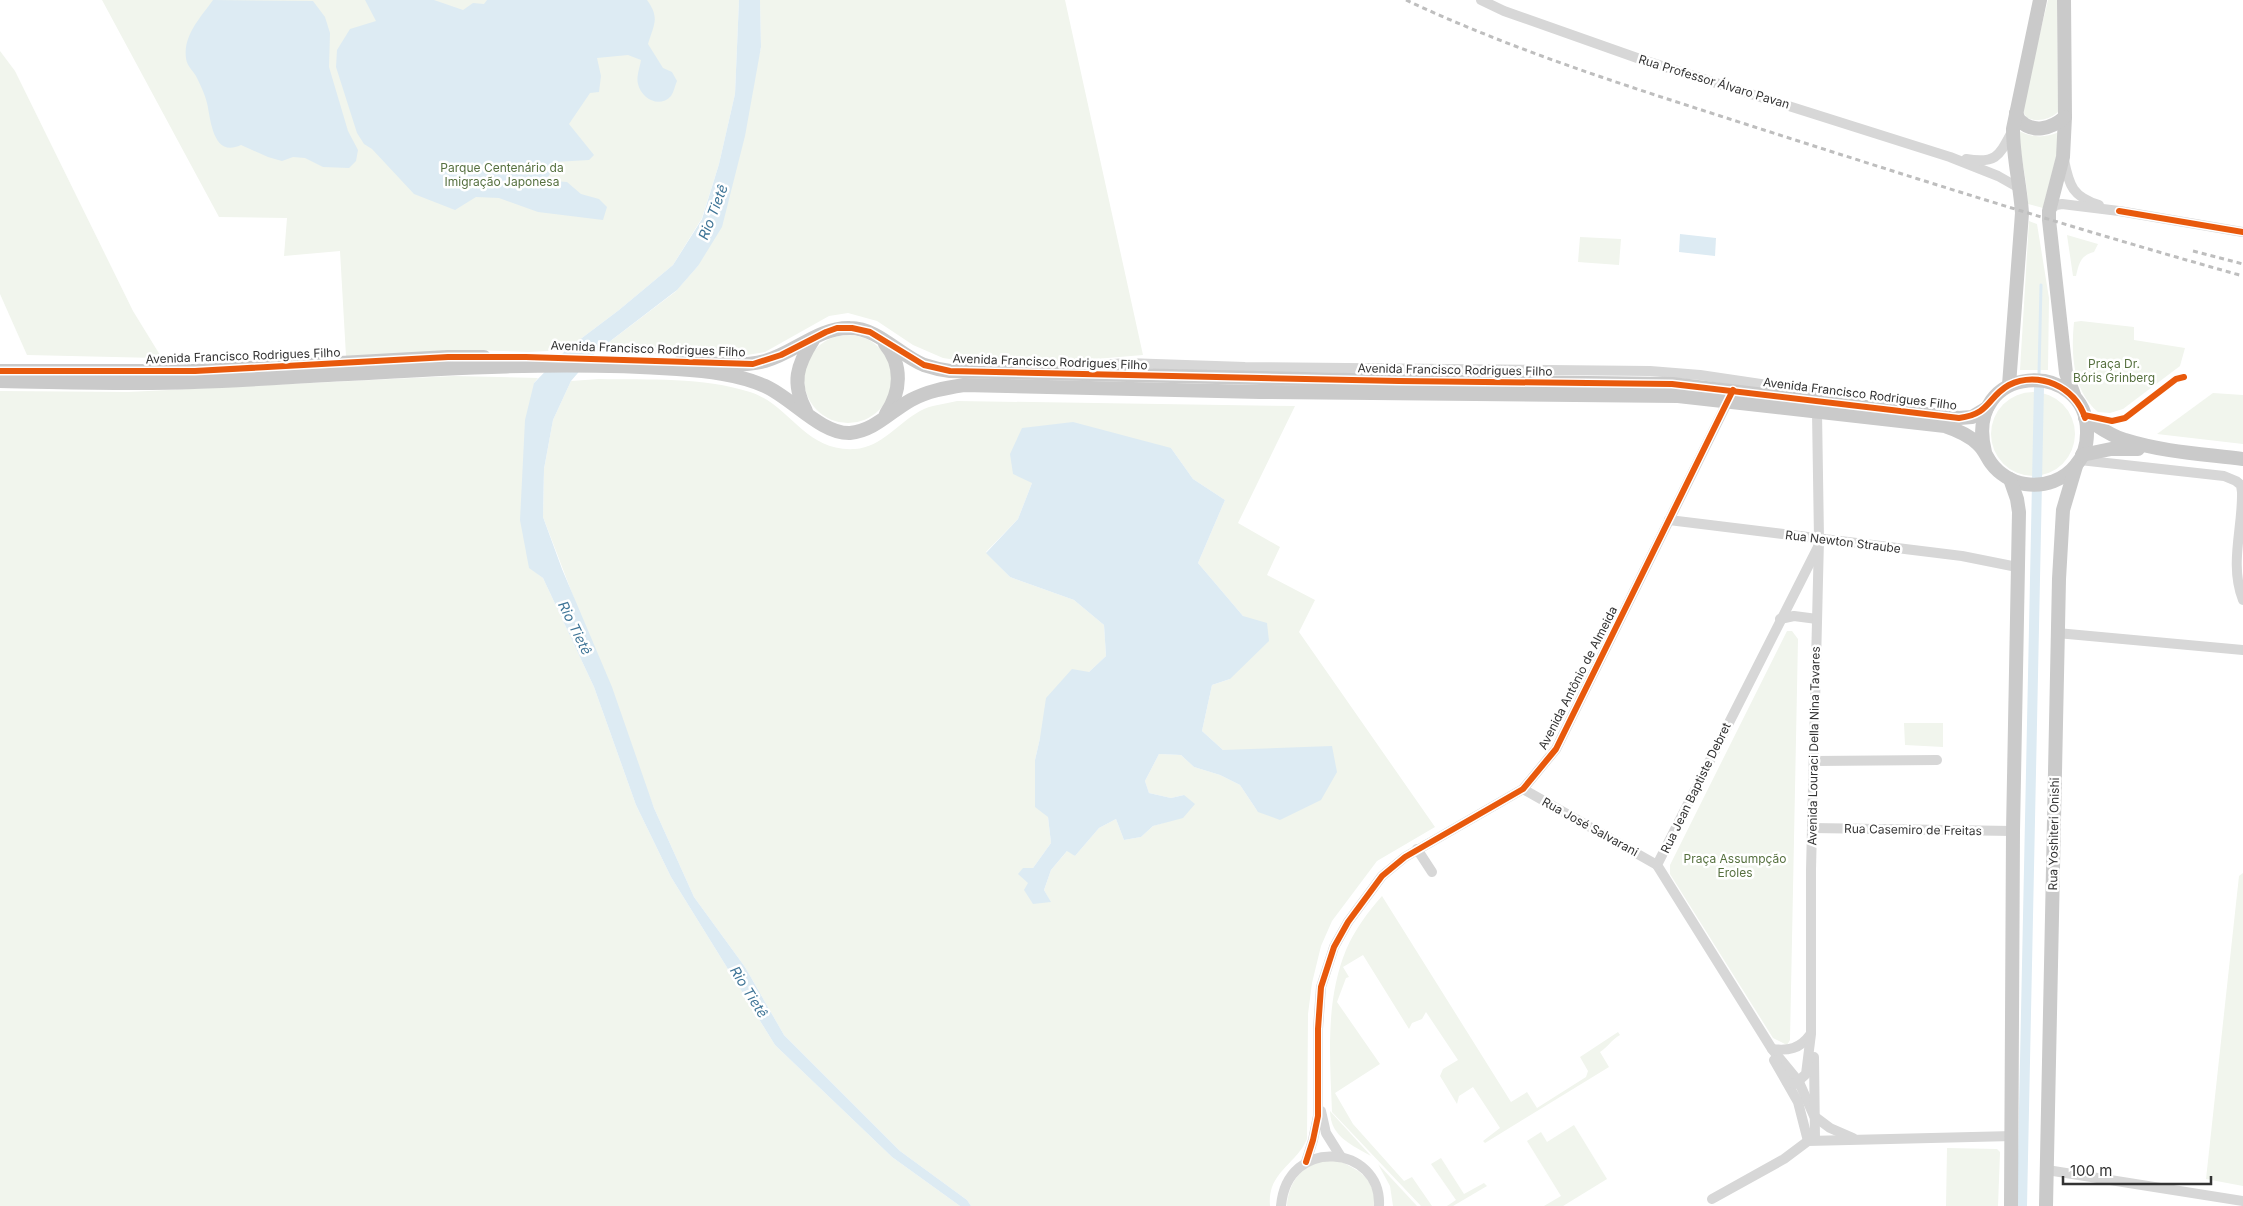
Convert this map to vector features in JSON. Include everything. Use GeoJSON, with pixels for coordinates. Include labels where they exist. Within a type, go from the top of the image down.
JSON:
{"type":"FeatureCollection","features":[{"type":"Feature","properties":{"kind":"main road"},"geometry":{"type":"LineString","coordinates":[[2009,385],[2021,222],[2021,188],[2013,147],[2013,129],[2040,0]]}},
{"type":"Feature","properties":{"kind":"main road"},"geometry":{"type":"LineString","coordinates":[[2064,0],[2065,118],[2063,157],[2049,211],[2066,373],[2068,383],[2083,413],[2087,441],[2080,460]]}},
{"type":"Feature","properties":{"kind":"main road"},"geometry":{"type":"LineString","coordinates":[[2016,113],[2019,120],[2033,128],[2041,129],[2056,125],[2065,118]]}},
{"type":"Feature","properties":{"kind":"main road","name":"Avenida Francisco Rodrigues Filho"},"geometry":{"type":"LineString","coordinates":[[0,371],[195,371],[448,357],[611,363],[753,364],[781,356],[832,330],[852,328],[870,332],[924,365],[950,371],[1399,381],[1672,384],[1817,412],[1945,426],[1958,430],[1971,438],[1985,452],[1998,471],[2010,479],[2024,484],[2037,485],[2053,482],[2066,475],[2080,460],[2111,449],[2161,449],[2243,459]]}},
{"type":"Feature","properties":{"kind":"main road"},"geometry":{"type":"LineString","coordinates":[[807,414],[799,396],[797,376],[799,365],[813,339]]}},
{"type":"Feature","properties":{"kind":"main road"},"geometry":{"type":"LineString","coordinates":[[881,339],[894,358],[898,384],[897,394],[884,418]]}},
{"type":"Feature","properties":{"kind":"main road","name":"Avenida Francisco Rodrigues Filho"},"geometry":{"type":"LineString","coordinates":[[0,381],[192,382],[526,361]]}},
{"type":"Feature","properties":{"kind":"main road","name":"Avenida Francisco Rodrigues Filho"},"geometry":{"type":"LineString","coordinates":[[611,363],[750,380],[780,394],[831,429],[851,432],[874,426],[884,418],[926,394],[964,385],[1250,392],[1730,396],[1850,405],[1959,418],[1972,417],[1987,408]]}},
{"type":"Feature","properties":{"kind":"main road","name":"Avenida Francisco Rodrigues Filho"},"geometry":{"type":"LineString","coordinates":[[1985,452],[1981,437],[1982,422],[1987,408],[1995,396],[2009,385],[2026,380],[2044,380],[2060,386],[2074,397],[2083,413],[2112,435],[2161,449]]}},
{"type":"Feature","properties":{"kind":"main road","name":"Rua Yoshiteri Onishi"},"geometry":{"type":"LineString","coordinates":[[2046,1206],[2057,633],[2063,510],[2080,460]]}},
{"type":"Feature","properties":{"kind":"main road"},"geometry":{"type":"LineString","coordinates":[[2010,479],[2019,512],[2013,831],[2013,1136],[2011,1206]]}},
{"type":"Feature","properties":{"kind":"street","name":"Rua Professor Álvaro Pavan"},"geometry":{"type":"LineString","coordinates":[[1481,0],[1513,14],[1640,59],[1950,157],[1998,176],[2021,188]]}},
{"type":"Feature","properties":{"kind":"street","name":"Rua Professor Álvaro Pavan"},"geometry":{"type":"LineString","coordinates":[[1950,157],[1989,161],[1998,155],[2013,129]]}},
{"type":"Feature","properties":{"kind":"street"},"geometry":{"type":"LineString","coordinates":[[2063,157],[2067,177],[2077,195],[2089,202],[2119,212]]}},
{"type":"Feature","properties":{"kind":"street"},"geometry":{"type":"LineString","coordinates":[[2049,211],[2056,205],[2062,204],[2243,232]]}},
{"type":"Feature","properties":{"kind":"street"},"geometry":{"type":"LineString","coordinates":[[975,372],[1126,363],[1245,367],[1650,371],[1700,375],[1815,392],[1850,405]]}},
{"type":"Feature","properties":{"kind":"street","name":"Avenida Antônio de Almeida"},"geometry":{"type":"LineString","coordinates":[[1281,1206],[1282,1194],[1287,1181],[1295,1170],[1306,1162],[1316,1128],[1319,1101],[1318,1029],[1321,987],[1334,948],[1348,922],[1382,876],[1404,856],[1523,790],[1556,749],[1730,396]]}},
{"type":"Feature","properties":{"kind":"street","name":"Avenida Louraci Della Nina Tavares"},"geometry":{"type":"LineString","coordinates":[[1811,1034],[1812,828],[1819,542],[1817,412]]}},
{"type":"Feature","properties":{"kind":"street"},"geometry":{"type":"LineString","coordinates":[[2080,460],[2224,476],[2242,485],[2242,502],[2236,548],[2243,600]]}},
{"type":"Feature","properties":{"kind":"street","name":"Rua Newton Straube"},"geometry":{"type":"LineString","coordinates":[[1669,520],[1819,542],[1962,556],[2017,567]]}},
{"type":"Feature","properties":{"kind":"street","name":"Rua Jean Baptiste Debret"},"geometry":{"type":"LineString","coordinates":[[1814,1116],[1799,1082],[1772,1049],[1658,865],[1819,542]]}},
{"type":"Feature","properties":{"kind":"street"},"geometry":{"type":"LineString","coordinates":[[1780,619],[1794,616],[1817,619]]}},
{"type":"Feature","properties":{"kind":"street"},"geometry":{"type":"LineString","coordinates":[[2057,633],[2243,650]]}},
{"type":"Feature","properties":{"kind":"street"},"geometry":{"type":"LineString","coordinates":[[1814,761],[1937,760]]}},
{"type":"Feature","properties":{"kind":"street","name":"Rua José Salvarani"},"geometry":{"type":"LineString","coordinates":[[1523,790],[1658,865]]}},
{"type":"Feature","properties":{"kind":"street","name":"Rua Casemiro de Freitas"},"geometry":{"type":"LineString","coordinates":[[1812,828],[2013,831]]}},
{"type":"Feature","properties":{"kind":"street"},"geometry":{"type":"LineString","coordinates":[[1417,849],[1432,872]]}},
{"type":"Feature","properties":{"kind":"street"},"geometry":{"type":"LineString","coordinates":[[1772,1049],[1786,1050],[1804,1044],[1811,1034]]}},
{"type":"Feature","properties":{"kind":"street"},"geometry":{"type":"LineString","coordinates":[[1788,1082],[1795,1084],[1806,1074],[1811,1034]]}},
{"type":"Feature","properties":{"kind":"street","name":"Rua Jean Baptiste Debret"},"geometry":{"type":"LineString","coordinates":[[1811,1034],[1815,1044],[1812,1140]]}},
{"type":"Feature","properties":{"kind":"street","name":"Rua Jean Baptiste Debret"},"geometry":{"type":"LineString","coordinates":[[1772,1049],[1774,1060],[1798,1102],[1812,1140]]}},
{"type":"Feature","properties":{"kind":"street","name":"Avenida Antônio de Almeida"},"geometry":{"type":"LineString","coordinates":[[1319,1101],[1326,1133],[1341,1157],[1355,1163],[1367,1172],[1376,1185],[1379,1206]]}},
{"type":"Feature","properties":{"kind":"street"},"geometry":{"type":"LineString","coordinates":[[1814,1116],[1830,1128],[1853,1138]]}},
{"type":"Feature","properties":{"kind":"street"},"geometry":{"type":"LineString","coordinates":[[1712,1198],[1784,1159],[1812,1140],[1829,1142],[1853,1138],[2013,1136]]}},
{"type":"Feature","properties":{"kind":"street"},"geometry":{"type":"LineString","coordinates":[[1306,1162],[1317,1158],[1341,1157]]}},
{"type":"Feature","properties":{"kind":"street"},"geometry":{"type":"LineString","coordinates":[[2047,1170],[2243,1201]]}},
{"type":"Feature","properties":{"kind":"green space","name":"Parque Centenário da Imigração Japonesa"},"geometry":{"type":"Polygon","coordinates":[[[102,0],[739,0],[735,94],[719,164],[702,218],[673,265],[619,310],[566,350],[529,352],[472,350],[346,356],[340,251],[284,256],[287,218],[219,217],[102,0]]]}},
{"type":"Feature","properties":{"kind":"green space"},"geometry":{"type":"Polygon","coordinates":[[[760,0],[1065,0],[1143,355],[1060,362],[963,361],[943,358],[913,345],[877,321],[848,313],[829,316],[765,352],[747,355],[720,356],[596,352],[675,292],[698,266],[761,48],[760,0]]]}},
{"type":"Feature","properties":{"kind":"green space"},"geometry":{"type":"Polygon","coordinates":[[[2048,0],[2057,0],[2058,112],[2043,120],[2035,120],[2027,118],[2022,110],[2048,0]]]}},
{"type":"Feature","properties":{"kind":"green space"},"geometry":{"type":"Polygon","coordinates":[[[0,51],[15,71],[133,311],[160,355],[157,358],[27,355],[0,294],[0,51]]]}},
{"type":"Feature","properties":{"kind":"green space"},"geometry":{"type":"Polygon","coordinates":[[[2019,131],[2039,136],[2059,132],[2059,146],[2043,208],[2028,204],[2019,131]]]}},
{"type":"Feature","properties":{"kind":"green space"},"geometry":{"type":"Polygon","coordinates":[[[2029,221],[2037,224],[2049,298],[2048,370],[2020,370],[2029,221]]]}},
{"type":"Feature","properties":{"kind":"green space"},"geometry":{"type":"Polygon","coordinates":[[[2067,235],[2098,244],[2094,252],[2083,257],[2076,276],[2073,276],[2067,235]]]}},
{"type":"Feature","properties":{"kind":"green space"},"geometry":{"type":"Polygon","coordinates":[[[1580,237],[1621,239],[1619,265],[1578,262],[1580,237]]]}},
{"type":"Feature","properties":{"kind":"green space","name":"Praça Dr. Bóris Grinberg"},"geometry":{"type":"Polygon","coordinates":[[[2081,321],[2134,327],[2134,340],[2185,348],[2180,366],[2123,409],[2110,413],[2098,412],[2083,393],[2075,370],[2073,358],[2074,322],[2081,321]]]}},
{"type":"Feature","properties":{"kind":"green space"},"geometry":{"type":"Polygon","coordinates":[[[848,335],[865,339],[879,348],[888,362],[892,379],[888,396],[879,410],[865,419],[848,423],[831,419],[817,410],[808,396],[804,379],[808,362],[817,348],[831,339],[848,335]]]}},
{"type":"Feature","properties":{"kind":"green space"},"geometry":{"type":"Polygon","coordinates":[[[454,376],[538,378],[534,383],[529,567],[543,578],[594,687],[636,805],[671,877],[775,1045],[892,1157],[960,1206],[0,1206],[0,391],[128,392],[454,376]]]}},
{"type":"Feature","properties":{"kind":"green space"},"geometry":{"type":"Polygon","coordinates":[[[599,379],[676,380],[732,387],[764,398],[810,436],[823,443],[838,448],[855,449],[865,447],[882,439],[924,409],[957,401],[1295,406],[1238,523],[1280,547],[1267,575],[1315,600],[1299,632],[1435,827],[1377,861],[1332,921],[1321,946],[1312,983],[1308,1014],[1307,1139],[1296,1156],[1277,1177],[1270,1194],[1270,1206],[971,1206],[967,1200],[900,1151],[784,1035],[745,967],[694,897],[654,808],[543,517],[544,469],[553,420],[571,381],[599,379]],[[1171,448],[1032,483],[1018,519],[986,552],[1010,577],[1074,600],[1104,625],[1106,656],[1089,672],[1040,738],[1035,760],[1048,817],[1051,843],[1033,868],[1023,868],[1050,901],[1044,890],[1051,870],[1068,850],[1075,856],[1099,828],[1116,819],[1124,840],[1141,837],[1153,826],[1183,817],[1184,795],[1171,798],[1149,793],[1145,781],[1159,754],[1181,755],[1194,767],[1220,775],[1240,785],[1258,812],[1223,750],[1202,731],[1212,685],[1230,679],[1243,616],[1198,563],[1225,500],[1193,479],[1171,448]]]}},
{"type":"Feature","properties":{"kind":"green space"},"geometry":{"type":"Polygon","coordinates":[[[2033,392],[2049,395],[2063,404],[2072,418],[2075,434],[2072,450],[2063,464],[2049,473],[2033,476],[2017,473],[2003,464],[1994,450],[1991,434],[1994,418],[2003,404],[2017,395],[2033,392]]]}},
{"type":"Feature","properties":{"kind":"green space"},"geometry":{"type":"Polygon","coordinates":[[[2213,393],[2243,395],[2243,444],[2157,434],[2213,393]]]}},
{"type":"Feature","properties":{"kind":"green space","name":"Praça Assumpção Eroles"},"geometry":{"type":"Polygon","coordinates":[[[1787,631],[1792,631],[1798,639],[1790,1040],[1787,1045],[1773,1038],[1670,874],[1670,865],[1787,631]]]}},
{"type":"Feature","properties":{"kind":"green space"},"geometry":{"type":"Polygon","coordinates":[[[1904,723],[1943,723],[1943,747],[1905,745],[1904,723]]]}},
{"type":"Feature","properties":{"kind":"green space"},"geometry":{"type":"Polygon","coordinates":[[[2243,873],[2243,1186],[2206,1179],[2239,876],[2243,873]]]}},
{"type":"Feature","properties":{"kind":"green space"},"geometry":{"type":"Polygon","coordinates":[[[1382,896],[1511,1102],[1527,1092],[1537,1108],[1586,1077],[1588,1071],[1580,1057],[1618,1032],[1620,1035],[1600,1052],[1609,1067],[1485,1143],[1483,1141],[1500,1128],[1473,1087],[1459,1096],[1457,1104],[1440,1076],[1443,1069],[1458,1060],[1426,1012],[1422,1019],[1412,1023],[1409,1029],[1363,955],[1343,967],[1349,977],[1346,978],[1337,1002],[1380,1064],[1335,1093],[1353,1124],[1404,1181],[1412,1177],[1432,1206],[1421,1206],[1332,1112],[1330,1030],[1339,969],[1353,935],[1382,896]]]}},
{"type":"Feature","properties":{"kind":"green space"},"geometry":{"type":"Polygon","coordinates":[[[1330,1111],[1371,1156],[1350,1144],[1338,1134],[1331,1121],[1330,1111]]]}},
{"type":"Feature","properties":{"kind":"green space"},"geometry":{"type":"Polygon","coordinates":[[[1574,1125],[1607,1179],[1563,1206],[1544,1206],[1561,1196],[1527,1141],[1541,1132],[1547,1142],[1574,1125]]]}},
{"type":"Feature","properties":{"kind":"green space"},"geometry":{"type":"Polygon","coordinates":[[[1947,1148],[1997,1149],[2000,1152],[1998,1206],[1946,1206],[1947,1148]]]}},
{"type":"Feature","properties":{"kind":"green space"},"geometry":{"type":"Polygon","coordinates":[[[1441,1158],[1464,1194],[1484,1183],[1487,1186],[1453,1206],[1447,1206],[1456,1200],[1431,1164],[1441,1158]]]}},
{"type":"Feature","properties":{"kind":"green space"},"geometry":{"type":"Polygon","coordinates":[[[1339,1161],[1355,1169],[1366,1178],[1372,1189],[1377,1206],[1287,1206],[1292,1185],[1306,1168],[1320,1162],[1339,1161]]]}},
{"type":"Feature","properties":{"kind":"green space"},"geometry":{"type":"Polygon","coordinates":[[[1378,1164],[1417,1206],[1393,1206],[1390,1186],[1378,1164]]]}},
{"type":"Feature","properties":{"kind":"water"},"geometry":{"type":"Polygon","coordinates":[[[213,0],[313,1],[325,17],[330,33],[329,67],[348,131],[358,150],[356,161],[349,168],[323,167],[305,158],[293,157],[282,161],[241,145],[232,148],[224,146],[219,142],[212,128],[204,94],[186,58],[187,42],[190,34],[213,0]]]}},
{"type":"Feature","properties":{"kind":"water"},"geometry":{"type":"Polygon","coordinates":[[[365,0],[434,0],[463,10],[473,3],[484,4],[487,0],[647,0],[655,17],[648,44],[663,68],[672,72],[677,81],[671,96],[661,102],[656,102],[643,94],[638,81],[641,60],[628,55],[597,58],[601,76],[599,92],[590,93],[569,124],[594,155],[589,160],[555,162],[548,178],[553,181],[567,182],[581,194],[599,199],[607,207],[603,220],[538,212],[499,198],[476,197],[455,210],[414,194],[372,149],[364,144],[357,133],[336,67],[337,50],[350,29],[376,21],[365,0]]]}},
{"type":"Feature","properties":{"kind":"water","name":"Rio Tietê"},"geometry":{"type":"Polygon","coordinates":[[[739,0],[760,0],[761,47],[745,136],[722,227],[698,266],[677,290],[596,352],[571,381],[553,420],[544,469],[543,517],[562,569],[612,687],[654,808],[694,897],[745,967],[784,1035],[900,1151],[967,1200],[971,1206],[960,1206],[892,1157],[775,1045],[671,877],[636,805],[594,687],[543,578],[529,568],[520,520],[525,420],[534,383],[566,350],[619,310],[673,265],[702,219],[719,164],[735,94],[739,0]]]}},
{"type":"Feature","properties":{"kind":"water"},"geometry":{"type":"Polygon","coordinates":[[[1680,234],[1716,238],[1715,256],[1679,252],[1680,234]]]}},
{"type":"Feature","properties":{"kind":"water"},"geometry":{"type":"Polygon","coordinates":[[[1073,422],[1171,448],[1193,479],[1225,500],[1198,563],[1243,616],[1267,623],[1269,641],[1230,679],[1212,685],[1202,731],[1223,750],[1332,746],[1337,772],[1321,800],[1280,820],[1258,812],[1240,785],[1220,775],[1194,767],[1181,755],[1159,754],[1145,781],[1149,793],[1171,798],[1184,795],[1195,804],[1183,818],[1153,826],[1141,837],[1124,840],[1116,819],[1099,828],[1075,856],[1067,851],[1051,870],[1044,890],[1051,902],[1033,904],[1024,890],[1028,883],[1018,874],[1023,868],[1033,868],[1051,843],[1048,817],[1035,807],[1035,760],[1046,698],[1072,669],[1089,672],[1106,656],[1104,625],[1074,600],[1010,577],[986,553],[1018,519],[1032,483],[1013,474],[1010,454],[1022,428],[1073,422]]]}},
{"type":"Feature","properties":{"kind":"waterway"},"geometry":{"type":"LineString","coordinates":[[2039,374],[2041,285]]}},
{"type":"Feature","properties":{"kind":"waterway"},"geometry":{"type":"LineString","coordinates":[[2022,1206],[2039,386]]}},
{"type":"Feature","properties":{"kind":"railway"},"geometry":{"type":"LineString","coordinates":[[1406,0],[1493,38],[1628,86],[2003,205],[2243,276]]}},
{"type":"Feature","properties":{"kind":"railway"},"geometry":{"type":"LineString","coordinates":[[2193,251],[2243,264]]}},
{"type":"Feature","properties":{"kind":"cycle path"},"geometry":{"type":"LineString","coordinates":[[2119,211],[2243,232]]}},
{"type":"Feature","properties":{"kind":"cycle path"},"geometry":{"type":"LineString","coordinates":[[0,371],[195,371],[448,357],[526,357],[753,364],[781,355],[826,332],[837,328],[852,328],[870,332],[924,365],[950,371],[1399,381],[1672,384],[1959,418],[1977,413],[2009,385],[2032,379],[2054,384],[2065,390],[2080,407],[2085,418]]}},
{"type":"Feature","properties":{"kind":"cycle path"},"geometry":{"type":"LineString","coordinates":[[2084,415],[2112,421],[2125,418],[2176,379],[2184,377]]}},
{"type":"Feature","properties":{"kind":"cycle path"},"geometry":{"type":"LineString","coordinates":[[1306,1162],[1318,1116],[1318,1029],[1321,987],[1334,947],[1348,922],[1382,876],[1405,857],[1523,789],[1556,749],[1733,390]]}}]}
